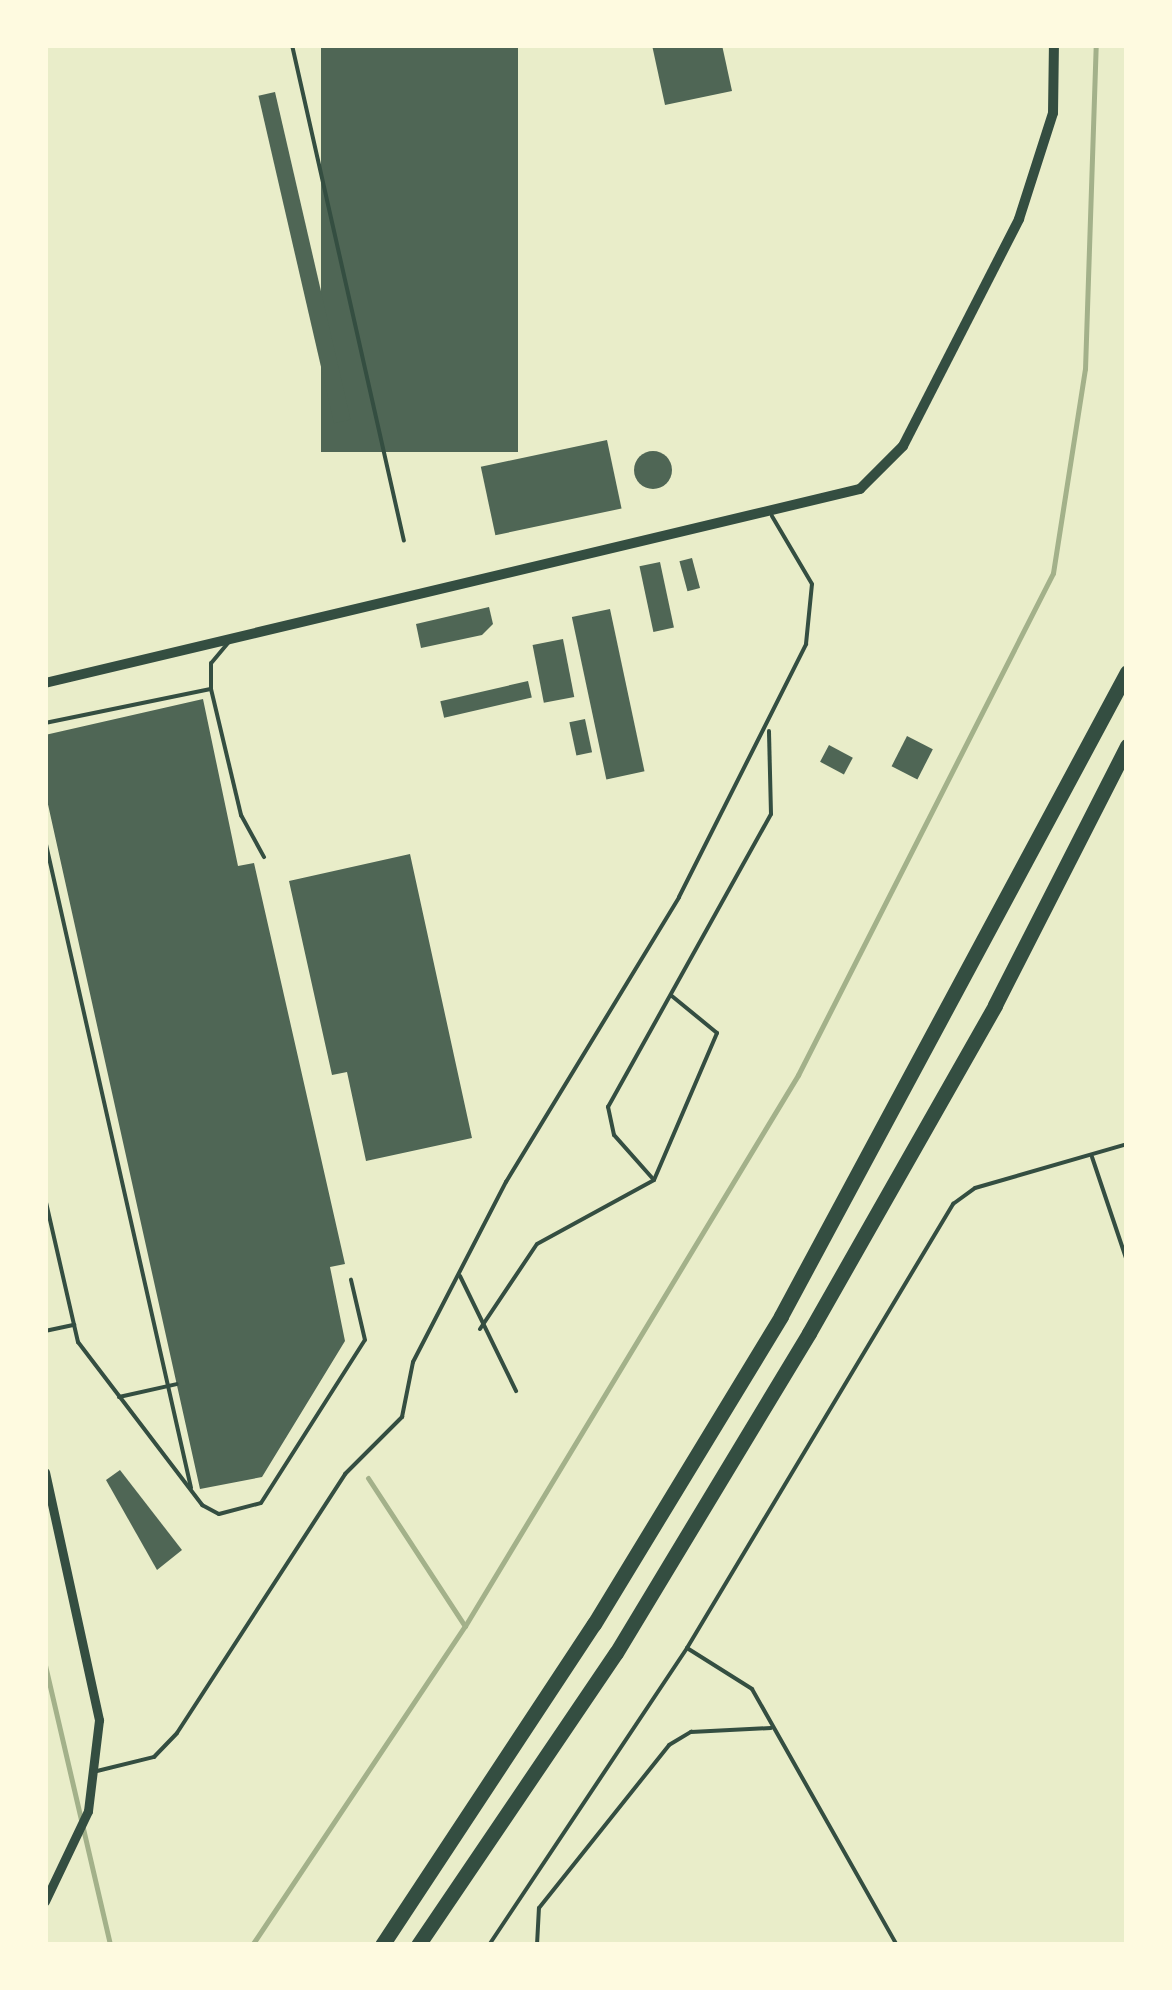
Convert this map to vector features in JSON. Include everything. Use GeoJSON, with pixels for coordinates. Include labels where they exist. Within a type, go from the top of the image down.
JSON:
{"type":"FeatureCollection","features":[{"type":"Feature","properties":{"kind":"highway"},"geometry":{"type":"LineString","coordinates":[[382,1945],[781,1316],[1127,672]]}},
{"type":"Feature","properties":{"kind":"highway"},"geometry":{"type":"LineString","coordinates":[[418,1945],[616,1654],[808,1333],[995,1005],[1127,746]]}},
{"type":"Feature","properties":{"kind":"street"},"geometry":{"type":"LineString","coordinates":[[45,683],[772,516],[860,489],[903,446],[1034,184],[1053,113],[1054,45]]}},
{"type":"Feature","properties":{"kind":"street"},"geometry":{"type":"LineString","coordinates":[[45,1472],[99,1720],[96,1771],[88,1811],[68,1862],[45,1901]]}},
{"type":"Feature","properties":{"kind":"lane"},"geometry":{"type":"LineString","coordinates":[[292,45],[404,541]]}},
{"type":"Feature","properties":{"kind":"lane"},"geometry":{"type":"LineString","coordinates":[[96,1771],[154,1757],[177,1733],[345,1474],[395,1430],[414,1362],[534,1130],[679,898],[806,644],[812,584],[772,516]]}},
{"type":"Feature","properties":{"kind":"lane"},"geometry":{"type":"LineString","coordinates":[[228,642],[212,663],[211,689],[242,815],[264,857]]}},
{"type":"Feature","properties":{"kind":"lane"},"geometry":{"type":"LineString","coordinates":[[45,724],[211,689]]}},
{"type":"Feature","properties":{"kind":"lane"},"geometry":{"type":"LineString","coordinates":[[654,1180],[614,1135],[608,1107],[771,814],[768,726]]}},
{"type":"Feature","properties":{"kind":"lane"},"geometry":{"type":"LineString","coordinates":[[45,840],[192,1492]]}},
{"type":"Feature","properties":{"kind":"lane"},"geometry":{"type":"LineString","coordinates":[[480,1329],[537,1244],[654,1180],[717,1033],[672,996]]}},
{"type":"Feature","properties":{"kind":"lane"},"geometry":{"type":"LineString","coordinates":[[45,1198],[74,1325],[119,1397],[192,1492],[219,1514],[261,1503],[365,1340],[352,1280]]}},
{"type":"Feature","properties":{"kind":"lane"},"geometry":{"type":"LineString","coordinates":[[460,1276],[480,1329],[516,1391]]}},
{"type":"Feature","properties":{"kind":"lane"},"geometry":{"type":"LineString","coordinates":[[45,1331],[74,1325]]}},
{"type":"Feature","properties":{"kind":"lane"},"geometry":{"type":"LineString","coordinates":[[119,1397],[177,1384]]}},
{"type":"Feature","properties":{"kind":"lane"},"geometry":{"type":"LineString","coordinates":[[45,1534],[58,1531]]}},
{"type":"Feature","properties":{"kind":"path"},"geometry":{"type":"LineString","coordinates":[[489,1945],[687,1648],[954,1204],[976,1188],[1127,1144]]}},
{"type":"Feature","properties":{"kind":"path"},"geometry":{"type":"LineString","coordinates":[[1091,1155],[1127,1261]]}},
{"type":"Feature","properties":{"kind":"path"},"geometry":{"type":"LineString","coordinates":[[687,1648],[739,1674],[897,1945]]}},
{"type":"Feature","properties":{"kind":"path"},"geometry":{"type":"LineString","coordinates":[[538,1945],[540,1908],[669,1745],[691,1732],[771,1728]]}},
{"type":"Feature","properties":{"kind":"building"},"geometry":{"type":"Polygon","coordinates":[[[321,45],[518,45],[518,452],[321,452],[321,45]]]}},
{"type":"Feature","properties":{"kind":"building"},"geometry":{"type":"Polygon","coordinates":[[[652,45],[722,45],[732,91],[665,105],[652,45]]]}},
{"type":"Feature","properties":{"kind":"building"},"geometry":{"type":"Polygon","coordinates":[[[275,92],[351,419],[334,423],[258,96],[275,92]]]}},
{"type":"Feature","properties":{"kind":"building"},"geometry":{"type":"Polygon","coordinates":[[[607,440],[622,508],[495,535],[481,467],[607,440]]]}},
{"type":"Feature","properties":{"kind":"building"},"geometry":{"type":"Polygon","coordinates":[[[653,451],[667,456],[672,470],[667,484],[653,489],[639,484],[634,470],[639,456],[653,451]]]}},
{"type":"Feature","properties":{"kind":"building"},"geometry":{"type":"Polygon","coordinates":[[[692,558],[700,588],[687,591],[679,561],[692,558]]]}},
{"type":"Feature","properties":{"kind":"building"},"geometry":{"type":"Polygon","coordinates":[[[660,562],[674,628],[653,632],[639,566],[660,562]]]}},
{"type":"Feature","properties":{"kind":"building"},"geometry":{"type":"Polygon","coordinates":[[[489,607],[493,624],[482,635],[421,648],[416,624],[489,607]]]}},
{"type":"Feature","properties":{"kind":"building"},"geometry":{"type":"Polygon","coordinates":[[[610,609],[645,771],[606,779],[572,617],[610,609]]]}},
{"type":"Feature","properties":{"kind":"building"},"geometry":{"type":"Polygon","coordinates":[[[563,639],[574,697],[544,703],[533,645],[563,639]]]}},
{"type":"Feature","properties":{"kind":"building"},"geometry":{"type":"Polygon","coordinates":[[[528,681],[532,698],[444,718],[440,701],[528,681]]]}},
{"type":"Feature","properties":{"kind":"building"},"geometry":{"type":"Polygon","coordinates":[[[203,699],[238,866],[254,863],[345,1264],[330,1267],[345,1341],[262,1477],[200,1489],[45,791],[45,735],[203,699]]]}},
{"type":"Feature","properties":{"kind":"building"},"geometry":{"type":"Polygon","coordinates":[[[585,719],[592,752],[576,756],[569,722],[585,719]]]}},
{"type":"Feature","properties":{"kind":"building"},"geometry":{"type":"Polygon","coordinates":[[[907,736],[933,749],[917,779],[892,766],[907,736]]]}},
{"type":"Feature","properties":{"kind":"building"},"geometry":{"type":"Polygon","coordinates":[[[829,745],[853,758],[844,774],[820,762],[829,745]]]}},
{"type":"Feature","properties":{"kind":"building"},"geometry":{"type":"Polygon","coordinates":[[[410,854],[472,1138],[366,1161],[347,1072],[332,1075],[289,881],[410,854]]]}},
{"type":"Feature","properties":{"kind":"building"},"geometry":{"type":"Polygon","coordinates":[[[120,1470],[182,1550],[157,1570],[106,1480],[120,1470]]]}},
{"type":"Feature","properties":{"kind":"waterway"},"geometry":{"type":"LineString","coordinates":[[252,1945],[465,1626],[798,1075],[1053,573],[1085,369],[1096,45]]}},
{"type":"Feature","properties":{"kind":"waterway"},"geometry":{"type":"LineString","coordinates":[[368,1478],[465,1626]]}},
{"type":"Feature","properties":{"kind":"waterway"},"geometry":{"type":"LineString","coordinates":[[45,1665],[110,1945]]}}]}
